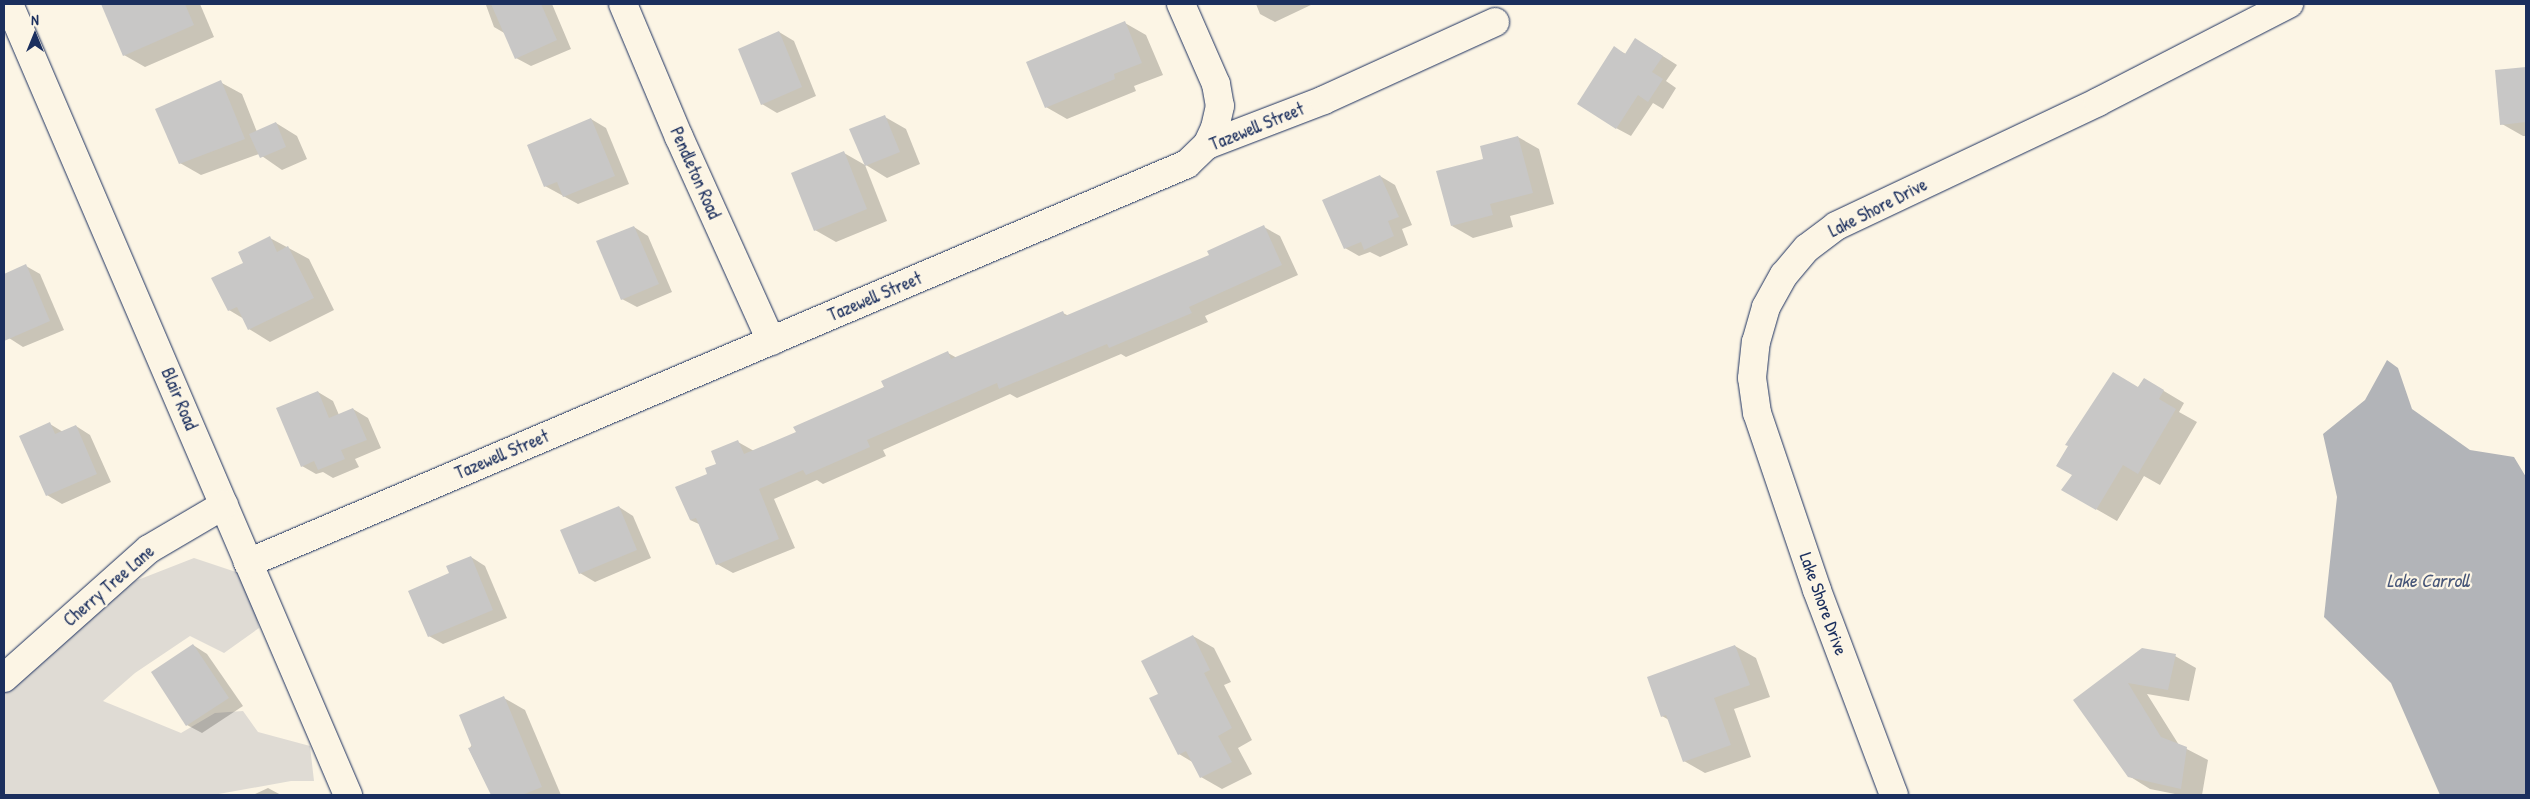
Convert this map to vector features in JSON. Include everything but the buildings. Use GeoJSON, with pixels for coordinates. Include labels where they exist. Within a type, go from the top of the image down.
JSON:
{"type":"FeatureCollection","features":[{"type":"Feature","properties":{"kind":"street","name":"Blair Road"},"geometry":{"type":"LineString","coordinates":[[9,4],[12,35],[224,505],[348,795]]}},
{"type":"Feature","properties":{"kind":"street","name":"Pendleton Road"},"geometry":{"type":"LineString","coordinates":[[623,4],[679,137],[771,341]]}},
{"type":"Feature","properties":{"kind":"street"},"geometry":{"type":"LineString","coordinates":[[1181,4],[1216,84],[1220,106],[1215,128],[1207,145]]}},
{"type":"Feature","properties":{"kind":"street","name":"Lake Shore Drive"},"geometry":{"type":"LineString","coordinates":[[1894,795],[1817,590],[1757,414],[1752,378],[1756,342],[1766,307],[1784,275],[1807,248],[1836,226],[2098,102],[2289,4]]}},
{"type":"Feature","properties":{"kind":"street","name":"Tazewell Street"},"geometry":{"type":"LineString","coordinates":[[248,563],[1187,164],[1207,145],[1324,100],[1495,22]]}},
{"type":"Feature","properties":{"kind":"street","name":"Cherry Tree Lane"},"geometry":{"type":"LineString","coordinates":[[4,678],[149,549],[224,505]]}},
{"type":"Feature","properties":{"kind":"shaded area"},"geometry":{"type":"Polygon","coordinates":[[[194,558],[248,576],[259,628],[224,653],[190,636],[135,673],[103,701],[181,733],[215,713],[243,711],[258,732],[310,746],[314,781],[291,781],[213,795],[4,795],[4,686],[130,583],[194,558]]]}},
{"type":"Feature","properties":{"kind":"water","name":"Lake Carroll"},"geometry":{"type":"Polygon","coordinates":[[[2387,360],[2398,368],[2412,409],[2470,450],[2514,457],[2526,477],[2526,795],[2440,795],[2391,683],[2324,617],[2337,497],[2323,434],[2365,400],[2387,360]]]}}]}
